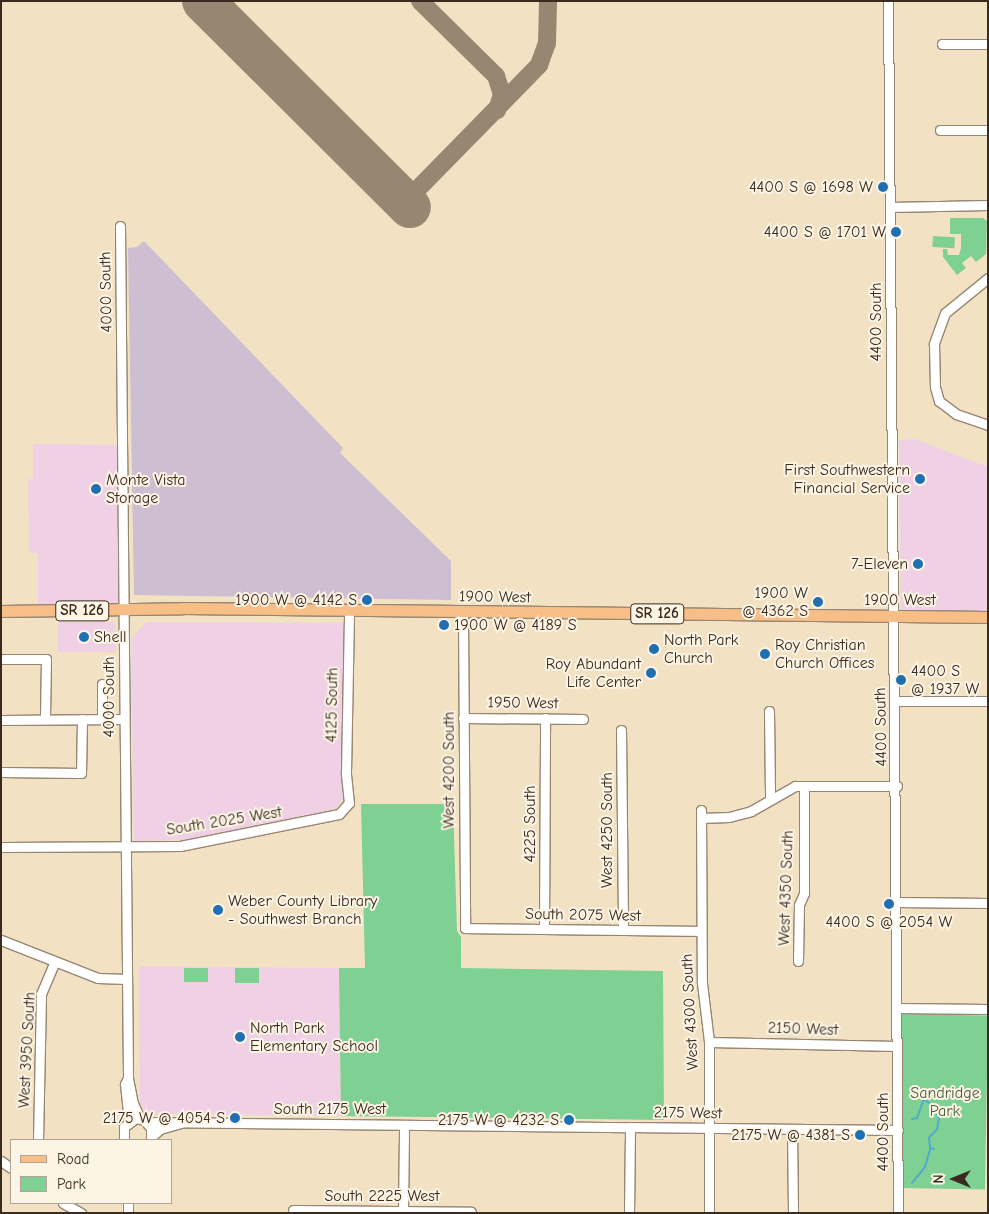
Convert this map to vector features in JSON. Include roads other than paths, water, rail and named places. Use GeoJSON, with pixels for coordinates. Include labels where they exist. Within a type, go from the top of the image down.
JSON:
{"type":"FeatureCollection","features":[{"type":"Feature","properties":{"kind":"main road","name":"1900 West"},"geometry":{"type":"LineString","coordinates":[[1,611],[124,609],[988,617]]}},
{"type":"Feature","properties":{"kind":"street","name":"4400 South"},"geometry":{"type":"LineString","coordinates":[[888,1],[897,902],[898,1213]]}},
{"type":"Feature","properties":{"kind":"street"},"geometry":{"type":"LineString","coordinates":[[942,44],[988,44]]}},
{"type":"Feature","properties":{"kind":"street"},"geometry":{"type":"LineString","coordinates":[[940,130],[988,130]]}},
{"type":"Feature","properties":{"kind":"street"},"geometry":{"type":"LineString","coordinates":[[890,207],[988,205]]}},
{"type":"Feature","properties":{"kind":"street","name":"4000 South"},"geometry":{"type":"LineString","coordinates":[[120,226],[128,1078],[133,1104],[144,1120],[152,1138]]}},
{"type":"Feature","properties":{"kind":"street"},"geometry":{"type":"LineString","coordinates":[[988,278],[955,304],[938,327],[934,344],[934,387],[938,401],[956,414],[988,425]]}},
{"type":"Feature","properties":{"kind":"street","name":"4125 South"},"geometry":{"type":"LineString","coordinates":[[348,798],[349,612]]}},
{"type":"Feature","properties":{"kind":"street","name":"West 4200 South"},"geometry":{"type":"LineString","coordinates":[[463,613],[465,928]]}},
{"type":"Feature","properties":{"kind":"street"},"geometry":{"type":"LineString","coordinates":[[1,659],[46,659],[44,718]]}},
{"type":"Feature","properties":{"kind":"street"},"geometry":{"type":"LineString","coordinates":[[102,684],[102,719]]}},
{"type":"Feature","properties":{"kind":"street"},"geometry":{"type":"LineString","coordinates":[[895,701],[988,701]]}},
{"type":"Feature","properties":{"kind":"street"},"geometry":{"type":"LineString","coordinates":[[769,711],[770,798],[795,786],[896,786]]}},
{"type":"Feature","properties":{"kind":"street"},"geometry":{"type":"LineString","coordinates":[[1,720],[44,718],[124,719]]}},
{"type":"Feature","properties":{"kind":"street"},"geometry":{"type":"LineString","coordinates":[[1,772],[81,773],[82,718]]}},
{"type":"Feature","properties":{"kind":"street","name":"1950 West"},"geometry":{"type":"LineString","coordinates":[[463,718],[583,719]]}},
{"type":"Feature","properties":{"kind":"street","name":"4225 South"},"geometry":{"type":"LineString","coordinates":[[544,929],[545,718]]}},
{"type":"Feature","properties":{"kind":"street","name":"West 4250 South"},"geometry":{"type":"LineString","coordinates":[[621,730],[622,930]]}},
{"type":"Feature","properties":{"kind":"street","name":"West 4350 South"},"geometry":{"type":"LineString","coordinates":[[798,961],[799,905],[804,893],[804,786]]}},
{"type":"Feature","properties":{"kind":"street","name":"South 2025 West"},"geometry":{"type":"LineString","coordinates":[[1,847],[180,846],[328,818],[345,808],[348,798]]}},
{"type":"Feature","properties":{"kind":"street","name":"West 4300 South"},"geometry":{"type":"LineString","coordinates":[[709,1213],[709,1042],[702,982],[701,814],[729,817],[751,811],[770,798]]}},
{"type":"Feature","properties":{"kind":"street"},"geometry":{"type":"LineString","coordinates":[[897,902],[988,902]]}},
{"type":"Feature","properties":{"kind":"street","name":"South 2075 West"},"geometry":{"type":"LineString","coordinates":[[465,928],[701,931]]}},
{"type":"Feature","properties":{"kind":"street"},"geometry":{"type":"LineString","coordinates":[[1,940],[54,963],[98,978],[127,978]]}},
{"type":"Feature","properties":{"kind":"street","name":"West 3950 South"},"geometry":{"type":"LineString","coordinates":[[38,1139],[41,994],[54,963]]}},
{"type":"Feature","properties":{"kind":"street"},"geometry":{"type":"LineString","coordinates":[[897,1008],[988,1009]]}},
{"type":"Feature","properties":{"kind":"street","name":"2150 West"},"geometry":{"type":"LineString","coordinates":[[709,1042],[897,1046]]}},
{"type":"Feature","properties":{"kind":"street","name":"4000 South"},"geometry":{"type":"LineString","coordinates":[[128,1078],[125,1084],[129,1121]]}},
{"type":"Feature","properties":{"kind":"street"},"geometry":{"type":"LineString","coordinates":[[124,1139],[122,1130],[129,1121]]}},
{"type":"Feature","properties":{"kind":"street","name":"South 2175 West"},"geometry":{"type":"LineString","coordinates":[[129,1121],[479,1126]]}},
{"type":"Feature","properties":{"kind":"street","name":"South 2175 West"},"geometry":{"type":"LineString","coordinates":[[152,1138],[160,1129],[182,1123]]}},
{"type":"Feature","properties":{"kind":"street"},"geometry":{"type":"LineString","coordinates":[[403,1212],[404,1125]]}},
{"type":"Feature","properties":{"kind":"street","name":"2175 West"},"geometry":{"type":"LineString","coordinates":[[479,1126],[898,1130]]}},
{"type":"Feature","properties":{"kind":"street"},"geometry":{"type":"LineString","coordinates":[[629,1213],[630,1127]]}},
{"type":"Feature","properties":{"kind":"street"},"geometry":{"type":"LineString","coordinates":[[792,1129],[793,1213]]}},
{"type":"Feature","properties":{"kind":"street"},"geometry":{"type":"LineString","coordinates":[[65,1204],[81,1213]]}},
{"type":"Feature","properties":{"kind":"street","name":"South 2225 West"},"geometry":{"type":"LineString","coordinates":[[293,1210],[471,1212]]}},
{"type":"Feature","properties":{"kind":"waterway"},"geometry":{"type":"LineString","coordinates":[[912,1119],[917,1118],[924,1099],[933,1106],[939,1118],[937,1129],[929,1138],[930,1148],[934,1149]]}},
{"type":"Feature","properties":{"kind":"waterway"},"geometry":{"type":"LineString","coordinates":[[912,1183],[925,1167],[930,1149]]}},
{"type":"Feature","properties":{"kind":"place","name":"4400 S @ 1698 W"},"geometry":{"type":"Point","coordinates":[883,187]}},
{"type":"Feature","properties":{"kind":"place","name":"4400 S @ 1701 W"},"geometry":{"type":"Point","coordinates":[896,232]}},
{"type":"Feature","properties":{"kind":"place","name":"First Southwestern Financial Service"},"geometry":{"type":"Point","coordinates":[920,479]}},
{"type":"Feature","properties":{"kind":"place","name":"Monte Vista Storage"},"geometry":{"type":"Point","coordinates":[96,489]}},
{"type":"Feature","properties":{"kind":"place","name":"7-Eleven"},"geometry":{"type":"Point","coordinates":[918,564]}},
{"type":"Feature","properties":{"kind":"place","name":"1900 W @ 4142 S"},"geometry":{"type":"Point","coordinates":[367,600]}},
{"type":"Feature","properties":{"kind":"place","name":"1900 W @ 4362 S"},"geometry":{"type":"Point","coordinates":[818,602]}},
{"type":"Feature","properties":{"kind":"place","name":"1900 W @ 4189 S"},"geometry":{"type":"Point","coordinates":[444,625]}},
{"type":"Feature","properties":{"kind":"place","name":"Shell"},"geometry":{"type":"Point","coordinates":[84,637]}},
{"type":"Feature","properties":{"kind":"place","name":"North Park Church"},"geometry":{"type":"Point","coordinates":[654,649]}},
{"type":"Feature","properties":{"kind":"place","name":"Roy Christian Church Offices"},"geometry":{"type":"Point","coordinates":[765,654]}},
{"type":"Feature","properties":{"kind":"place","name":"Roy Abundant Life Center"},"geometry":{"type":"Point","coordinates":[651,673]}},
{"type":"Feature","properties":{"kind":"place","name":"4400 S @ 1937 W"},"geometry":{"type":"Point","coordinates":[901,680]}},
{"type":"Feature","properties":{"kind":"place","name":"4400 S @ 2054 W"},"geometry":{"type":"Point","coordinates":[889,904]}},
{"type":"Feature","properties":{"kind":"place","name":"Weber County Library - Southwest Branch"},"geometry":{"type":"Point","coordinates":[218,910]}},
{"type":"Feature","properties":{"kind":"place","name":"North Park Elementary School"},"geometry":{"type":"Point","coordinates":[240,1037]}},
{"type":"Feature","properties":{"kind":"place","name":"2175 W @ 4054 S"},"geometry":{"type":"Point","coordinates":[235,1118]}},
{"type":"Feature","properties":{"kind":"place","name":"2175 W @ 4232 S"},"geometry":{"type":"Point","coordinates":[569,1120]}},
{"type":"Feature","properties":{"kind":"place","name":"2175 W @ 4381 S"},"geometry":{"type":"Point","coordinates":[860,1135]}},
{"type":"Feature","properties":{"kind":"park label","name":"Sandridge Park"},"geometry":{"type":"Point","coordinates":[945,1102]}}]}
